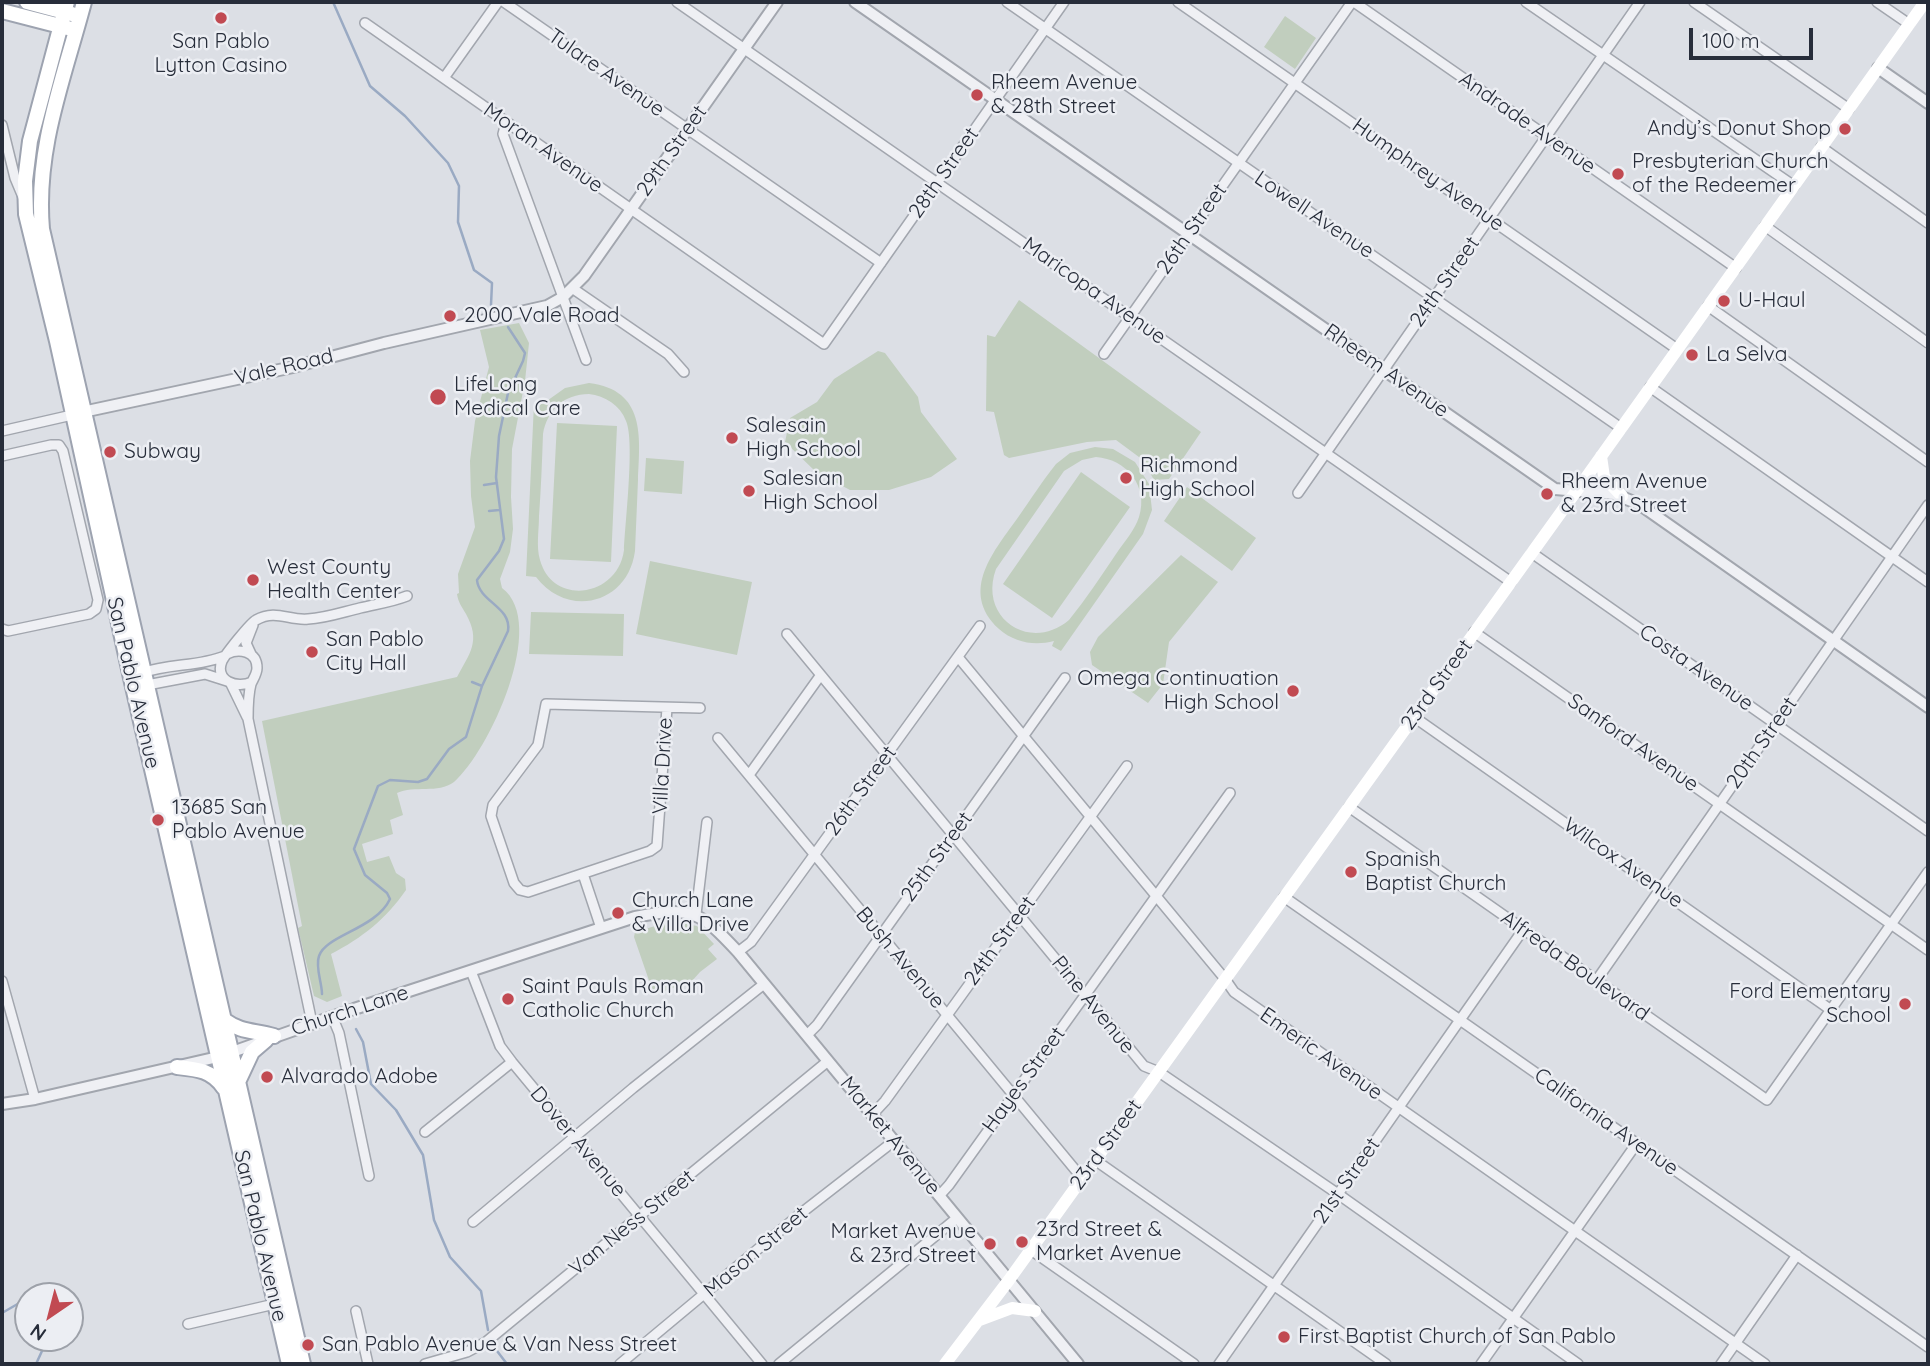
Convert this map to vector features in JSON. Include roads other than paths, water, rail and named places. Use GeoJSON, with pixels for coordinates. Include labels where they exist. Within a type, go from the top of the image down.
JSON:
{"type":"FeatureCollection","features":[{"type":"Feature","properties":{"kind":"main road"},"geometry":{"type":"LineString","coordinates":[[37,2],[64,13],[80,16]]}},
{"type":"Feature","properties":{"kind":"main road","name":"23rd Street"},"geometry":{"type":"LineString","coordinates":[[945,1364],[1031,1250],[1925,2]]}},
{"type":"Feature","properties":{"kind":"main road"},"geometry":{"type":"LineString","coordinates":[[2,11],[36,20],[50,32],[56,42]]}},
{"type":"Feature","properties":{"kind":"main road"},"geometry":{"type":"LineString","coordinates":[[36,20],[64,13]]}},
{"type":"Feature","properties":{"kind":"main road","name":"San Pablo Avenue"},"geometry":{"type":"LineString","coordinates":[[64,13],[30,141],[24,201],[31,239],[78,413]]}},
{"type":"Feature","properties":{"kind":"main road","name":"San Pablo Avenue"},"geometry":{"type":"LineString","coordinates":[[80,16],[51,123],[40,177],[40,204],[47,249],[78,413],[224,1020],[226,1091],[282,1302],[303,1364]]}},
{"type":"Feature","properties":{"kind":"main road"},"geometry":{"type":"LineString","coordinates":[[31,239],[47,249]]}},
{"type":"Feature","properties":{"kind":"main road"},"geometry":{"type":"LineString","coordinates":[[1601,456],[1604,477],[1622,496]]}},
{"type":"Feature","properties":{"kind":"main road","name":"San Pablo Avenue"},"geometry":{"type":"LineString","coordinates":[[141,678],[180,892],[225,1054],[238,1082],[263,1189],[282,1302],[289,1364]]}},
{"type":"Feature","properties":{"kind":"main road"},"geometry":{"type":"LineString","coordinates":[[180,892],[188,899],[200,934],[205,936]]}},
{"type":"Feature","properties":{"kind":"main road"},"geometry":{"type":"LineString","coordinates":[[224,1020],[240,1030],[258,1032],[270,1038],[252,1052],[238,1082]]}},
{"type":"Feature","properties":{"kind":"main road"},"geometry":{"type":"LineString","coordinates":[[177,1067],[208,1072],[217,1078],[226,1091]]}},
{"type":"Feature","properties":{"kind":"main road"},"geometry":{"type":"LineString","coordinates":[[239,1141],[248,1149],[257,1185],[263,1189]]}},
{"type":"Feature","properties":{"kind":"main road"},"geometry":{"type":"LineString","coordinates":[[980,1320],[1012,1308],[1035,1311]]}},
{"type":"Feature","properties":{"kind":"street"},"geometry":{"type":"LineString","coordinates":[[444,78],[498,2]]}},
{"type":"Feature","properties":{"kind":"street","name":"Tulare Avenue"},"geometry":{"type":"LineString","coordinates":[[504,2],[881,263]]}},
{"type":"Feature","properties":{"kind":"street","name":"Maricopa Avenue"},"geometry":{"type":"LineString","coordinates":[[677,2],[1511,582]]}},
{"type":"Feature","properties":{"kind":"street","name":"29th Street"},"geometry":{"type":"LineString","coordinates":[[563,296],[580,282],[777,2]]}},
{"type":"Feature","properties":{"kind":"street","name":"Rheem Avenue"},"geometry":{"type":"LineString","coordinates":[[855,2],[1555,489],[1622,496],[1639,504],[1928,707]]}},
{"type":"Feature","properties":{"kind":"street","name":"Lowell Avenue"},"geometry":{"type":"LineString","coordinates":[[1007,2],[1621,428]]}},
{"type":"Feature","properties":{"kind":"street","name":"28th Street"},"geometry":{"type":"LineString","coordinates":[[824,344],[1064,2]]}},
{"type":"Feature","properties":{"kind":"street","name":"Humphrey Avenue"},"geometry":{"type":"LineString","coordinates":[[1178,2],[1677,349]]}},
{"type":"Feature","properties":{"kind":"street","name":"26th Street"},"geometry":{"type":"LineString","coordinates":[[1104,354],[1353,2]]}},
{"type":"Feature","properties":{"kind":"street","name":"Andrade Avenue"},"geometry":{"type":"LineString","coordinates":[[1353,2],[1736,268]]}},
{"type":"Feature","properties":{"kind":"street"},"geometry":{"type":"LineString","coordinates":[[1526,2],[1794,186]]}},
{"type":"Feature","properties":{"kind":"street","name":"24th Street"},"geometry":{"type":"LineString","coordinates":[[1298,493],[1640,2]]}},
{"type":"Feature","properties":{"kind":"street"},"geometry":{"type":"LineString","coordinates":[[1694,2],[1849,109]]}},
{"type":"Feature","properties":{"kind":"street"},"geometry":{"type":"LineString","coordinates":[[1877,2],[1909,24]]}},
{"type":"Feature","properties":{"kind":"street","name":"Moran Avenue"},"geometry":{"type":"LineString","coordinates":[[365,23],[824,344]]}},
{"type":"Feature","properties":{"kind":"street"},"geometry":{"type":"LineString","coordinates":[[1878,68],[1928,103]]}},
{"type":"Feature","properties":{"kind":"street"},"geometry":{"type":"LineString","coordinates":[[506,123],[503,134],[586,360]]}},
{"type":"Feature","properties":{"kind":"street"},"geometry":{"type":"LineString","coordinates":[[2,125],[15,178],[24,201]]}},
{"type":"Feature","properties":{"kind":"street"},"geometry":{"type":"LineString","coordinates":[[1821,147],[1928,223]]}},
{"type":"Feature","properties":{"kind":"street"},"geometry":{"type":"LineString","coordinates":[[1765,226],[1928,343]]}},
{"type":"Feature","properties":{"kind":"street"},"geometry":{"type":"LineString","coordinates":[[572,288],[668,354],[684,372]]}},
{"type":"Feature","properties":{"kind":"street","name":"Vale Road"},"geometry":{"type":"LineString","coordinates":[[2,431],[293,367],[547,306],[563,296]]}},
{"type":"Feature","properties":{"kind":"street"},"geometry":{"type":"LineString","coordinates":[[1708,306],[1928,462]]}},
{"type":"Feature","properties":{"kind":"street"},"geometry":{"type":"LineString","coordinates":[[1650,387],[1928,582]]}},
{"type":"Feature","properties":{"kind":"street"},"geometry":{"type":"LineString","coordinates":[[2,456],[59,445],[63,451],[99,600],[96,609],[89,614],[8,631],[2,629]]}},
{"type":"Feature","properties":{"kind":"street","name":"20th Street"},"geometry":{"type":"LineString","coordinates":[[1596,981],[1928,505]]}},
{"type":"Feature","properties":{"kind":"street","name":"Costa Avenue"},"geometry":{"type":"LineString","coordinates":[[1532,553],[1928,831]]}},
{"type":"Feature","properties":{"kind":"street"},"geometry":{"type":"LineString","coordinates":[[312,1023],[248,719],[221,668],[226,655],[244,629],[255,620],[271,615],[284,615],[305,620],[407,596]]}},
{"type":"Feature","properties":{"kind":"street"},"geometry":{"type":"LineString","coordinates":[[248,719],[252,682],[257,665],[246,643],[255,620]]}},
{"type":"Feature","properties":{"kind":"street","name":"26th Street"},"geometry":{"type":"LineString","coordinates":[[738,952],[751,942],[980,626]]}},
{"type":"Feature","properties":{"kind":"street","name":"Sanford Avenue"},"geometry":{"type":"LineString","coordinates":[[1474,632],[1928,950]]}},
{"type":"Feature","properties":{"kind":"street","name":"Pine Avenue"},"geometry":{"type":"LineString","coordinates":[[787,634],[1144,1066],[1159,1072],[1338,1194],[1578,1364]]}},
{"type":"Feature","properties":{"kind":"street"},"geometry":{"type":"LineString","coordinates":[[141,678],[184,664],[208,663],[240,650],[251,655]]}},
{"type":"Feature","properties":{"kind":"street","name":"Emeric Avenue"},"geometry":{"type":"LineString","coordinates":[[958,657],[1234,992],[1765,1364]]}},
{"type":"Feature","properties":{"kind":"street"},"geometry":{"type":"LineString","coordinates":[[141,678],[205,674],[241,686],[252,682]]}},
{"type":"Feature","properties":{"kind":"street"},"geometry":{"type":"LineString","coordinates":[[749,775],[820,676]]}},
{"type":"Feature","properties":{"kind":"street","name":"25th Street"},"geometry":{"type":"LineString","coordinates":[[807,1035],[1065,678]]}},
{"type":"Feature","properties":{"kind":"street","name":"Villa Drive"},"geometry":{"type":"LineString","coordinates":[[546,704],[667,708],[657,846],[650,851],[583,874],[528,892],[520,890],[514,884],[491,816],[493,805],[538,745],[546,704]]}},
{"type":"Feature","properties":{"kind":"street"},"geometry":{"type":"LineString","coordinates":[[667,708],[700,708]]}},
{"type":"Feature","properties":{"kind":"street","name":"Wilcox Avenue"},"geometry":{"type":"LineString","coordinates":[[1414,717],[1831,1010]]}},
{"type":"Feature","properties":{"kind":"street","name":"Bush Avenue"},"geometry":{"type":"LineString","coordinates":[[719,738],[1082,1178]]}},
{"type":"Feature","properties":{"kind":"street","name":"24th Street"},"geometry":{"type":"LineString","coordinates":[[872,1115],[1127,766]]}},
{"type":"Feature","properties":{"kind":"street","name":"Hayes Street"},"geometry":{"type":"LineString","coordinates":[[939,1196],[1230,793]]}},
{"type":"Feature","properties":{"kind":"street","name":"Alfreda Boulevard"},"geometry":{"type":"LineString","coordinates":[[1349,807],[1767,1100],[1831,1010]]}},
{"type":"Feature","properties":{"kind":"street"},"geometry":{"type":"LineString","coordinates":[[696,914],[707,822]]}},
{"type":"Feature","properties":{"kind":"street"},"geometry":{"type":"LineString","coordinates":[[1831,1010],[1928,872]]}},
{"type":"Feature","properties":{"kind":"street"},"geometry":{"type":"LineString","coordinates":[[583,874],[601,928]]}},
{"type":"Feature","properties":{"kind":"street","name":"California Avenue"},"geometry":{"type":"LineString","coordinates":[[1284,897],[1928,1348]]}},
{"type":"Feature","properties":{"kind":"street","name":"Church Lane"},"geometry":{"type":"LineString","coordinates":[[2,1104],[35,1099],[225,1054],[635,917],[666,911],[696,914]]}},
{"type":"Feature","properties":{"kind":"street","name":"Market Avenue"},"geometry":{"type":"LineString","coordinates":[[696,914],[718,931],[738,952],[1078,1364]]}},
{"type":"Feature","properties":{"kind":"street","name":"21st Street"},"geometry":{"type":"LineString","coordinates":[[1219,1364],[1523,930]]}},
{"type":"Feature","properties":{"kind":"street","name":"Dover Avenue"},"geometry":{"type":"LineString","coordinates":[[471,971],[500,1046],[762,1364]]}},
{"type":"Feature","properties":{"kind":"street"},"geometry":{"type":"LineString","coordinates":[[2,981],[35,1099]]}},
{"type":"Feature","properties":{"kind":"street"},"geometry":{"type":"LineString","coordinates":[[473,1222],[633,1088],[764,984]]}},
{"type":"Feature","properties":{"kind":"street"},"geometry":{"type":"LineString","coordinates":[[332,1017],[339,1033],[369,1176]]}},
{"type":"Feature","properties":{"kind":"street"},"geometry":{"type":"LineString","coordinates":[[425,1132],[512,1062]]}},
{"type":"Feature","properties":{"kind":"street","name":"Van Ness Street"},"geometry":{"type":"LineString","coordinates":[[426,1364],[467,1352],[486,1342],[828,1062]]}},
{"type":"Feature","properties":{"kind":"street","name":"Mason Street"},"geometry":{"type":"LineString","coordinates":[[620,1364],[800,1214],[894,1141]]}},
{"type":"Feature","properties":{"kind":"street"},"geometry":{"type":"LineString","coordinates":[[1481,1364],[1637,1143]]}},
{"type":"Feature","properties":{"kind":"street"},"geometry":{"type":"LineString","coordinates":[[1095,1160],[1386,1364]]}},
{"type":"Feature","properties":{"kind":"street"},"geometry":{"type":"LineString","coordinates":[[779,1364],[957,1218]]}},
{"type":"Feature","properties":{"kind":"street"},"geometry":{"type":"LineString","coordinates":[[1031,1250],[1194,1364]]}},
{"type":"Feature","properties":{"kind":"street"},"geometry":{"type":"LineString","coordinates":[[1721,1364],[1797,1255]]}},
{"type":"Feature","properties":{"kind":"street"},"geometry":{"type":"LineString","coordinates":[[188,1324],[282,1302]]}},
{"type":"Feature","properties":{"kind":"street"},"geometry":{"type":"LineString","coordinates":[[356,1311],[368,1364]]}},
{"type":"Feature","properties":{"kind":"waterway"},"geometry":{"type":"LineString","coordinates":[[333,2],[370,86],[405,116],[448,163],[459,186],[458,222],[474,270],[492,283],[491,305]]}},
{"type":"Feature","properties":{"kind":"waterway"},"geometry":{"type":"LineString","coordinates":[[322,994],[318,965],[323,949],[374,918],[390,899],[387,893],[365,875],[354,849],[378,786],[390,780],[418,782],[427,779],[449,749],[466,737],[482,686],[508,631],[505,616],[483,594],[477,580],[499,551],[504,539],[496,477],[499,436],[508,393],[525,353],[508,327]]}},
{"type":"Feature","properties":{"kind":"waterway"},"geometry":{"type":"LineString","coordinates":[[484,485],[497,483]]}},
{"type":"Feature","properties":{"kind":"waterway"},"geometry":{"type":"LineString","coordinates":[[489,511],[499,510]]}},
{"type":"Feature","properties":{"kind":"waterway"},"geometry":{"type":"LineString","coordinates":[[472,682],[482,686]]}},
{"type":"Feature","properties":{"kind":"waterway"},"geometry":{"type":"LineString","coordinates":[[356,1029],[363,1042],[371,1084],[396,1110],[423,1155],[434,1220],[450,1257],[481,1291],[488,1330]]}},
{"type":"Feature","properties":{"kind":"waterway"},"geometry":{"type":"LineString","coordinates":[[2,1313],[14,1306]]}},
{"type":"Feature","properties":{"kind":"waterway"},"geometry":{"type":"LineString","coordinates":[[494,1347],[507,1364]]}},
{"type":"Feature","properties":{"kind":"waterway"},"geometry":{"type":"LineString","coordinates":[[36,1364],[42,1352]]}},
{"type":"Feature","properties":{"kind":"place","name":"San Pablo Lytton Casino"},"geometry":{"type":"Point","coordinates":[221,18]}},
{"type":"Feature","properties":{"kind":"place","name":"Rheem Avenue & 28th Street"},"geometry":{"type":"Point","coordinates":[977,95]}},
{"type":"Feature","properties":{"kind":"place","name":"Andy’s Donut Shop"},"geometry":{"type":"Point","coordinates":[1845,129]}},
{"type":"Feature","properties":{"kind":"place","name":"Presbyterian Church of the Redeemer"},"geometry":{"type":"Point","coordinates":[1618,174]}},
{"type":"Feature","properties":{"kind":"place","name":"U-Haul"},"geometry":{"type":"Point","coordinates":[1724,301]}},
{"type":"Feature","properties":{"kind":"place","name":"2000 Vale Road"},"geometry":{"type":"Point","coordinates":[450,316]}},
{"type":"Feature","properties":{"kind":"place","name":"La Selva"},"geometry":{"type":"Point","coordinates":[1692,355]}},
{"type":"Feature","properties":{"kind":"place","name":"LifeLong Medical Care"},"geometry":{"type":"Point","coordinates":[438,397]}},
{"type":"Feature","properties":{"kind":"place","name":"Salesain High School"},"geometry":{"type":"Point","coordinates":[732,438]}},
{"type":"Feature","properties":{"kind":"place","name":"Subway"},"geometry":{"type":"Point","coordinates":[110,452]}},
{"type":"Feature","properties":{"kind":"place","name":"Richmond High School"},"geometry":{"type":"Point","coordinates":[1126,478]}},
{"type":"Feature","properties":{"kind":"place","name":"Salesian High School"},"geometry":{"type":"Point","coordinates":[749,491]}},
{"type":"Feature","properties":{"kind":"place","name":"Rheem Avenue & 23rd Street"},"geometry":{"type":"Point","coordinates":[1547,494]}},
{"type":"Feature","properties":{"kind":"place","name":"West County Health Center"},"geometry":{"type":"Point","coordinates":[253,580]}},
{"type":"Feature","properties":{"kind":"place","name":"San Pablo City Hall"},"geometry":{"type":"Point","coordinates":[312,652]}},
{"type":"Feature","properties":{"kind":"place","name":"Omega Continuation High School"},"geometry":{"type":"Point","coordinates":[1293,691]}},
{"type":"Feature","properties":{"kind":"place","name":"13685 San Pablo Avenue"},"geometry":{"type":"Point","coordinates":[158,820]}},
{"type":"Feature","properties":{"kind":"place","name":"Spanish Baptist Church"},"geometry":{"type":"Point","coordinates":[1351,872]}},
{"type":"Feature","properties":{"kind":"place","name":"Church Lane & Villa Drive"},"geometry":{"type":"Point","coordinates":[618,913]}},
{"type":"Feature","properties":{"kind":"place","name":"Saint Pauls Roman Catholic Church"},"geometry":{"type":"Point","coordinates":[508,999]}},
{"type":"Feature","properties":{"kind":"place","name":"Ford Elementary School"},"geometry":{"type":"Point","coordinates":[1905,1004]}},
{"type":"Feature","properties":{"kind":"place","name":"Alvarado Adobe"},"geometry":{"type":"Point","coordinates":[267,1077]}},
{"type":"Feature","properties":{"kind":"place","name":"23rd Street & Market Avenue"},"geometry":{"type":"Point","coordinates":[1022,1242]}},
{"type":"Feature","properties":{"kind":"place","name":"Market Avenue & 23rd Street"},"geometry":{"type":"Point","coordinates":[990,1244]}},
{"type":"Feature","properties":{"kind":"place","name":"First Baptist Church of San Pablo"},"geometry":{"type":"Point","coordinates":[1284,1337]}},
{"type":"Feature","properties":{"kind":"place","name":"San Pablo Avenue & Van Ness Street"},"geometry":{"type":"Point","coordinates":[308,1345]}}]}
